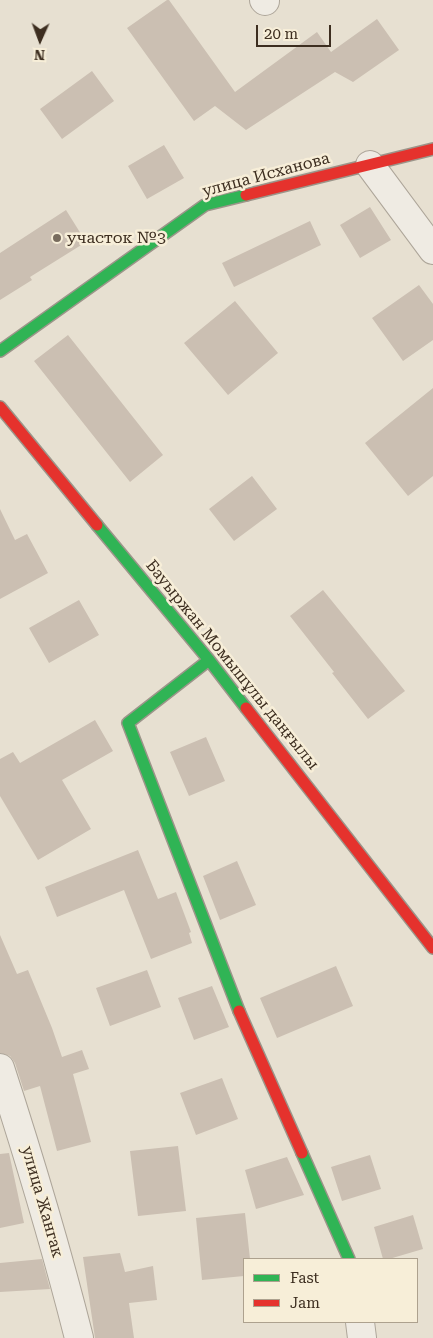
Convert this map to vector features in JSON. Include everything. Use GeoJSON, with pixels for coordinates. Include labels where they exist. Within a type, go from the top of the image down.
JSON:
{"type":"FeatureCollection","features":[{"type":"Feature","properties":{"kind":"main road","name":"улица Исханова"},"geometry":{"type":"LineString","coordinates":[[0,351],[205,205],[433,149]]}},
{"type":"Feature","properties":{"kind":"main road","name":"Бауыржан Момышұлы даңғылы"},"geometry":{"type":"LineString","coordinates":[[0,408],[209,660],[433,948]]}},
{"type":"Feature","properties":{"kind":"main road"},"geometry":{"type":"LineString","coordinates":[[209,660],[128,723],[230,990],[349,1258]]}},
{"type":"Feature","properties":{"kind":"street"},"geometry":{"type":"LineString","coordinates":[[370,165],[433,250]]}},
{"type":"Feature","properties":{"kind":"street","name":"улица Жангак"},"geometry":{"type":"LineString","coordinates":[[0,1068],[32,1166],[79,1338]]}},
{"type":"Feature","properties":{"kind":"street"},"geometry":{"type":"LineString","coordinates":[[360,1323],[362,1338]]}},
{"type":"Feature","properties":{"kind":"building"},"geometry":{"type":"Polygon","coordinates":[[[169,0],[235,92],[317,32],[331,52],[377,19],[399,50],[353,82],[335,72],[246,130],[215,106],[194,121],[127,28],[169,0]]]}},
{"type":"Feature","properties":{"kind":"building"},"geometry":{"type":"Polygon","coordinates":[[[92,71],[114,101],[62,139],[40,109],[92,71]]]}},
{"type":"Feature","properties":{"kind":"building","name":"участок №3"},"geometry":{"type":"Polygon","coordinates":[[[164,145],[184,178],[147,199],[128,166],[164,145]]]}},
{"type":"Feature","properties":{"kind":"building"},"geometry":{"type":"Polygon","coordinates":[[[370,207],[391,240],[360,258],[340,225],[370,207]]]}},
{"type":"Feature","properties":{"kind":"building"},"geometry":{"type":"Polygon","coordinates":[[[66,210],[86,242],[30,277],[32,280],[0,300],[0,253],[66,210]]]}},
{"type":"Feature","properties":{"kind":"building"},"geometry":{"type":"Polygon","coordinates":[[[310,221],[321,245],[234,287],[222,263],[310,221]]]}},
{"type":"Feature","properties":{"kind":"building"},"geometry":{"type":"Polygon","coordinates":[[[419,285],[433,304],[433,340],[403,361],[372,318],[419,285]]]}},
{"type":"Feature","properties":{"kind":"building"},"geometry":{"type":"Polygon","coordinates":[[[235,301],[278,353],[228,395],[184,343],[235,301]]]}},
{"type":"Feature","properties":{"kind":"building"},"geometry":{"type":"Polygon","coordinates":[[[68,335],[163,455],[130,482],[34,361],[68,335]]]}},
{"type":"Feature","properties":{"kind":"building"},"geometry":{"type":"Polygon","coordinates":[[[433,388],[433,476],[408,496],[365,443],[433,388]]]}},
{"type":"Feature","properties":{"kind":"building"},"geometry":{"type":"Polygon","coordinates":[[[252,476],[277,509],[234,541],[209,509],[252,476]]]}},
{"type":"Feature","properties":{"kind":"building"},"geometry":{"type":"Polygon","coordinates":[[[0,509],[15,540],[27,534],[48,573],[0,599],[0,509]]]}},
{"type":"Feature","properties":{"kind":"building"},"geometry":{"type":"Polygon","coordinates":[[[323,590],[405,691],[368,719],[290,616],[323,590]]]}},
{"type":"Feature","properties":{"kind":"building"},"geometry":{"type":"Polygon","coordinates":[[[79,600],[99,635],[49,663],[29,628],[79,600]]]}},
{"type":"Feature","properties":{"kind":"building"},"geometry":{"type":"Polygon","coordinates":[[[95,720],[113,751],[62,780],[91,829],[38,860],[0,796],[0,759],[13,752],[20,763],[95,720]]]}},
{"type":"Feature","properties":{"kind":"building"},"geometry":{"type":"Polygon","coordinates":[[[206,737],[225,781],[189,796],[170,752],[206,737]]]}},
{"type":"Feature","properties":{"kind":"building"},"geometry":{"type":"Polygon","coordinates":[[[138,850],[158,899],[176,892],[191,932],[189,933],[192,943],[151,959],[124,890],[57,917],[45,887],[138,850]]]}},
{"type":"Feature","properties":{"kind":"building"},"geometry":{"type":"Polygon","coordinates":[[[237,861],[256,905],[220,920],[203,876],[237,861]]]}},
{"type":"Feature","properties":{"kind":"building"},"geometry":{"type":"Polygon","coordinates":[[[0,935],[17,974],[28,970],[62,1057],[82,1050],[89,1069],[73,1074],[91,1142],[57,1151],[40,1086],[24,1091],[15,1063],[10,1056],[0,1053],[0,935]]]}},
{"type":"Feature","properties":{"kind":"building"},"geometry":{"type":"Polygon","coordinates":[[[336,966],[353,1006],[277,1038],[260,998],[336,966]]]}},
{"type":"Feature","properties":{"kind":"building"},"geometry":{"type":"Polygon","coordinates":[[[147,970],[161,1007],[110,1026],[96,988],[147,970]]]}},
{"type":"Feature","properties":{"kind":"building"},"geometry":{"type":"Polygon","coordinates":[[[212,986],[229,1027],[194,1040],[178,998],[212,986]]]}},
{"type":"Feature","properties":{"kind":"building"},"geometry":{"type":"Polygon","coordinates":[[[222,1078],[238,1119],[196,1135],[180,1093],[222,1078]]]}},
{"type":"Feature","properties":{"kind":"building"},"geometry":{"type":"Polygon","coordinates":[[[178,1146],[186,1211],[138,1216],[130,1151],[178,1146]]]}},
{"type":"Feature","properties":{"kind":"building"},"geometry":{"type":"Polygon","coordinates":[[[9,1153],[24,1223],[0,1228],[0,1154],[9,1153]]]}},
{"type":"Feature","properties":{"kind":"building"},"geometry":{"type":"Polygon","coordinates":[[[370,1155],[381,1189],[342,1201],[331,1167],[370,1155]]]}},
{"type":"Feature","properties":{"kind":"building"},"geometry":{"type":"Polygon","coordinates":[[[287,1157],[304,1195],[256,1209],[245,1170],[287,1157]]]}},
{"type":"Feature","properties":{"kind":"building"},"geometry":{"type":"Polygon","coordinates":[[[245,1213],[250,1258],[243,1258],[243,1276],[202,1280],[196,1218],[245,1213]]]}},
{"type":"Feature","properties":{"kind":"building"},"geometry":{"type":"Polygon","coordinates":[[[413,1215],[423,1249],[392,1258],[383,1258],[374,1227],[413,1215]]]}},
{"type":"Feature","properties":{"kind":"building"},"geometry":{"type":"Polygon","coordinates":[[[120,1253],[125,1272],[153,1266],[157,1300],[129,1303],[134,1338],[95,1338],[83,1257],[120,1253]]]}},
{"type":"Feature","properties":{"kind":"building"},"geometry":{"type":"Polygon","coordinates":[[[42,1259],[50,1289],[0,1292],[0,1263],[42,1259]]]}},
{"type":"Feature","properties":{"kind":"traffic: fast"},"geometry":{"type":"LineString","coordinates":[[0,351],[205,205],[246,195]]}},
{"type":"Feature","properties":{"kind":"traffic: fast"},"geometry":{"type":"LineString","coordinates":[[97,525],[209,660],[246,708]]}},
{"type":"Feature","properties":{"kind":"traffic: fast"},"geometry":{"type":"LineString","coordinates":[[209,660],[128,723],[239,1011]]}},
{"type":"Feature","properties":{"kind":"traffic: fast"},"geometry":{"type":"LineString","coordinates":[[302,1153],[349,1258]]}},
{"type":"Feature","properties":{"kind":"traffic: jam"},"geometry":{"type":"LineString","coordinates":[[246,195],[433,149]]}},
{"type":"Feature","properties":{"kind":"traffic: jam"},"geometry":{"type":"LineString","coordinates":[[0,407],[97,525]]}},
{"type":"Feature","properties":{"kind":"traffic: jam"},"geometry":{"type":"LineString","coordinates":[[246,708],[433,948]]}},
{"type":"Feature","properties":{"kind":"traffic: jam"},"geometry":{"type":"LineString","coordinates":[[239,1011],[302,1153]]}},
{"type":"Feature","properties":{"kind":"place","name":"участок №3"},"geometry":{"type":"Point","coordinates":[57,238]}}]}
